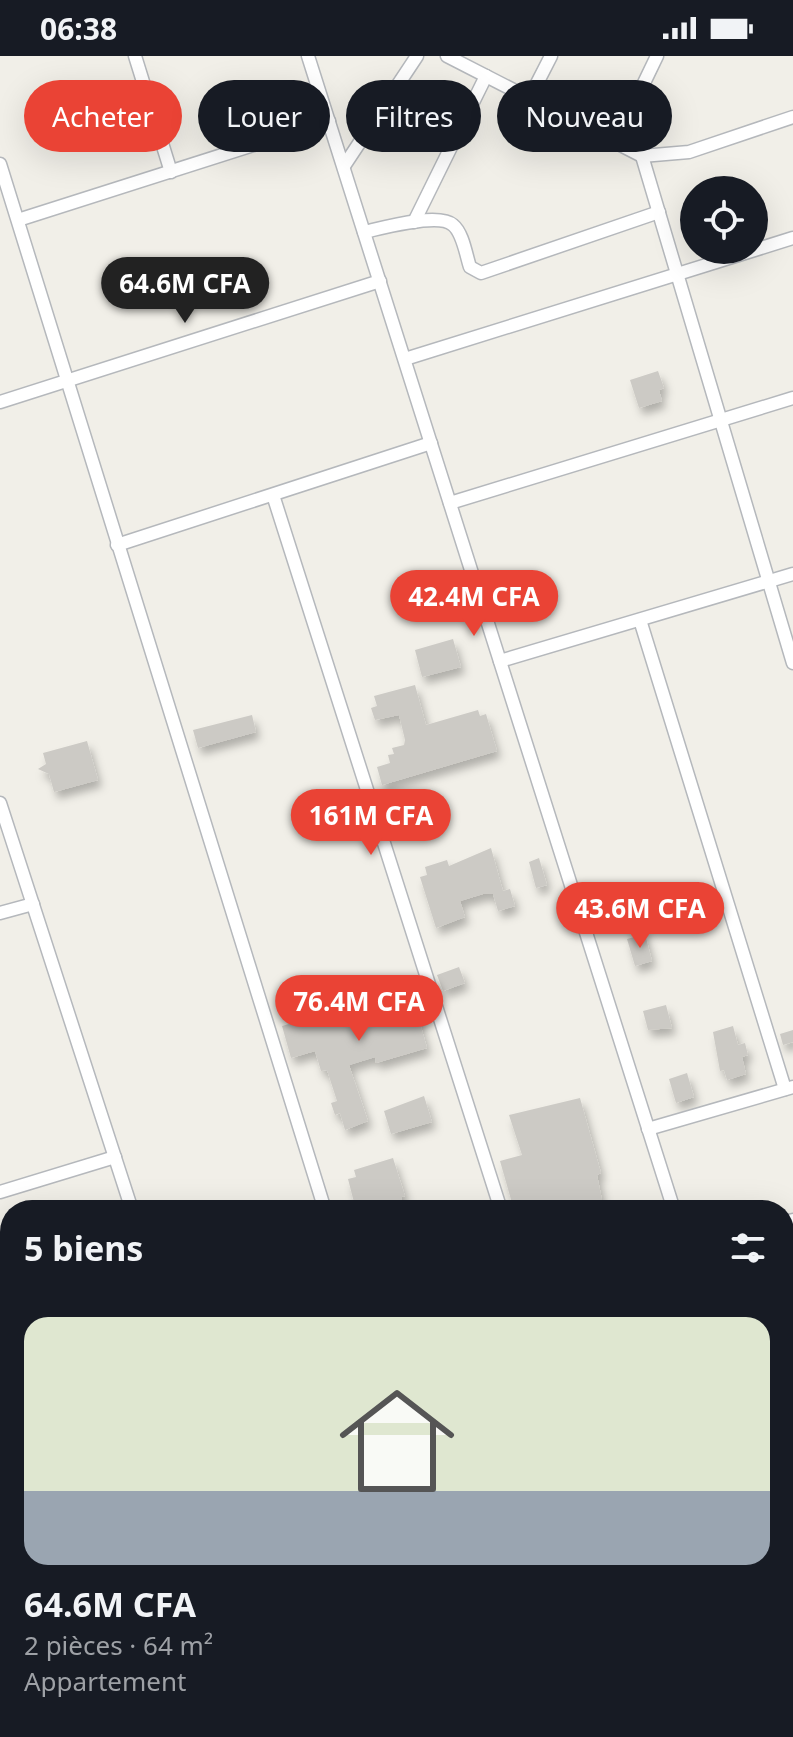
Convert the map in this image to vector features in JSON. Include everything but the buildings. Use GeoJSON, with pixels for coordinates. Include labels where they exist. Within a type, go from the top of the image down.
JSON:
{"type":"FeatureCollection","features":[{"type":"Feature","properties":{"kind":"street"},"geometry":{"type":"LineString","coordinates":[[135,56],[171,172]]}},
{"type":"Feature","properties":{"kind":"street"},"geometry":{"type":"LineString","coordinates":[[308,56],[316,80]]}},
{"type":"Feature","properties":{"kind":"street"},"geometry":{"type":"LineString","coordinates":[[344,166],[417,56]]}},
{"type":"Feature","properties":{"kind":"street"},"geometry":{"type":"LineString","coordinates":[[447,56],[497,82]]}},
{"type":"Feature","properties":{"kind":"street"},"geometry":{"type":"LineString","coordinates":[[539,80],[551,56]]}},
{"type":"Feature","properties":{"kind":"street"},"geometry":{"type":"LineString","coordinates":[[645,80],[657,56]]}},
{"type":"Feature","properties":{"kind":"street"},"geometry":{"type":"LineString","coordinates":[[414,222],[486,76]]}},
{"type":"Feature","properties":{"kind":"street"},"geometry":{"type":"LineString","coordinates":[[634,152],[642,156],[689,152],[793,117]]}},
{"type":"Feature","properties":{"kind":"street"},"geometry":{"type":"LineString","coordinates":[[330,124],[671,1200]]}},
{"type":"Feature","properties":{"kind":"street"},"geometry":{"type":"LineString","coordinates":[[18,220],[233,152]]}},
{"type":"Feature","properties":{"kind":"street"},"geometry":{"type":"LineString","coordinates":[[642,156],[793,663]]}},
{"type":"Feature","properties":{"kind":"street"},"geometry":{"type":"LineString","coordinates":[[0,164],[322,1200]]}},
{"type":"Feature","properties":{"kind":"street"},"geometry":{"type":"LineString","coordinates":[[364,232],[414,222],[453,224],[470,267],[481,273],[659,212]]}},
{"type":"Feature","properties":{"kind":"street"},"geometry":{"type":"LineString","coordinates":[[405,359],[793,238]]}},
{"type":"Feature","properties":{"kind":"street"},"geometry":{"type":"LineString","coordinates":[[0,402],[380,281]]}},
{"type":"Feature","properties":{"kind":"street"},"geometry":{"type":"LineString","coordinates":[[450,503],[793,398]]}},
{"type":"Feature","properties":{"kind":"street"},"geometry":{"type":"LineString","coordinates":[[117,545],[431,443]]}},
{"type":"Feature","properties":{"kind":"street"},"geometry":{"type":"LineString","coordinates":[[273,495],[498,1200]]}},
{"type":"Feature","properties":{"kind":"street"},"geometry":{"type":"LineString","coordinates":[[500,661],[793,574]]}},
{"type":"Feature","properties":{"kind":"street"},"geometry":{"type":"LineString","coordinates":[[640,620],[789,1088],[648,1129]]}},
{"type":"Feature","properties":{"kind":"street"},"geometry":{"type":"LineString","coordinates":[[0,803],[129,1200]]}},
{"type":"Feature","properties":{"kind":"street"},"geometry":{"type":"LineString","coordinates":[[0,913],[33,904]]}},
{"type":"Feature","properties":{"kind":"street"},"geometry":{"type":"LineString","coordinates":[[0,1192],[115,1157]]}}]}
